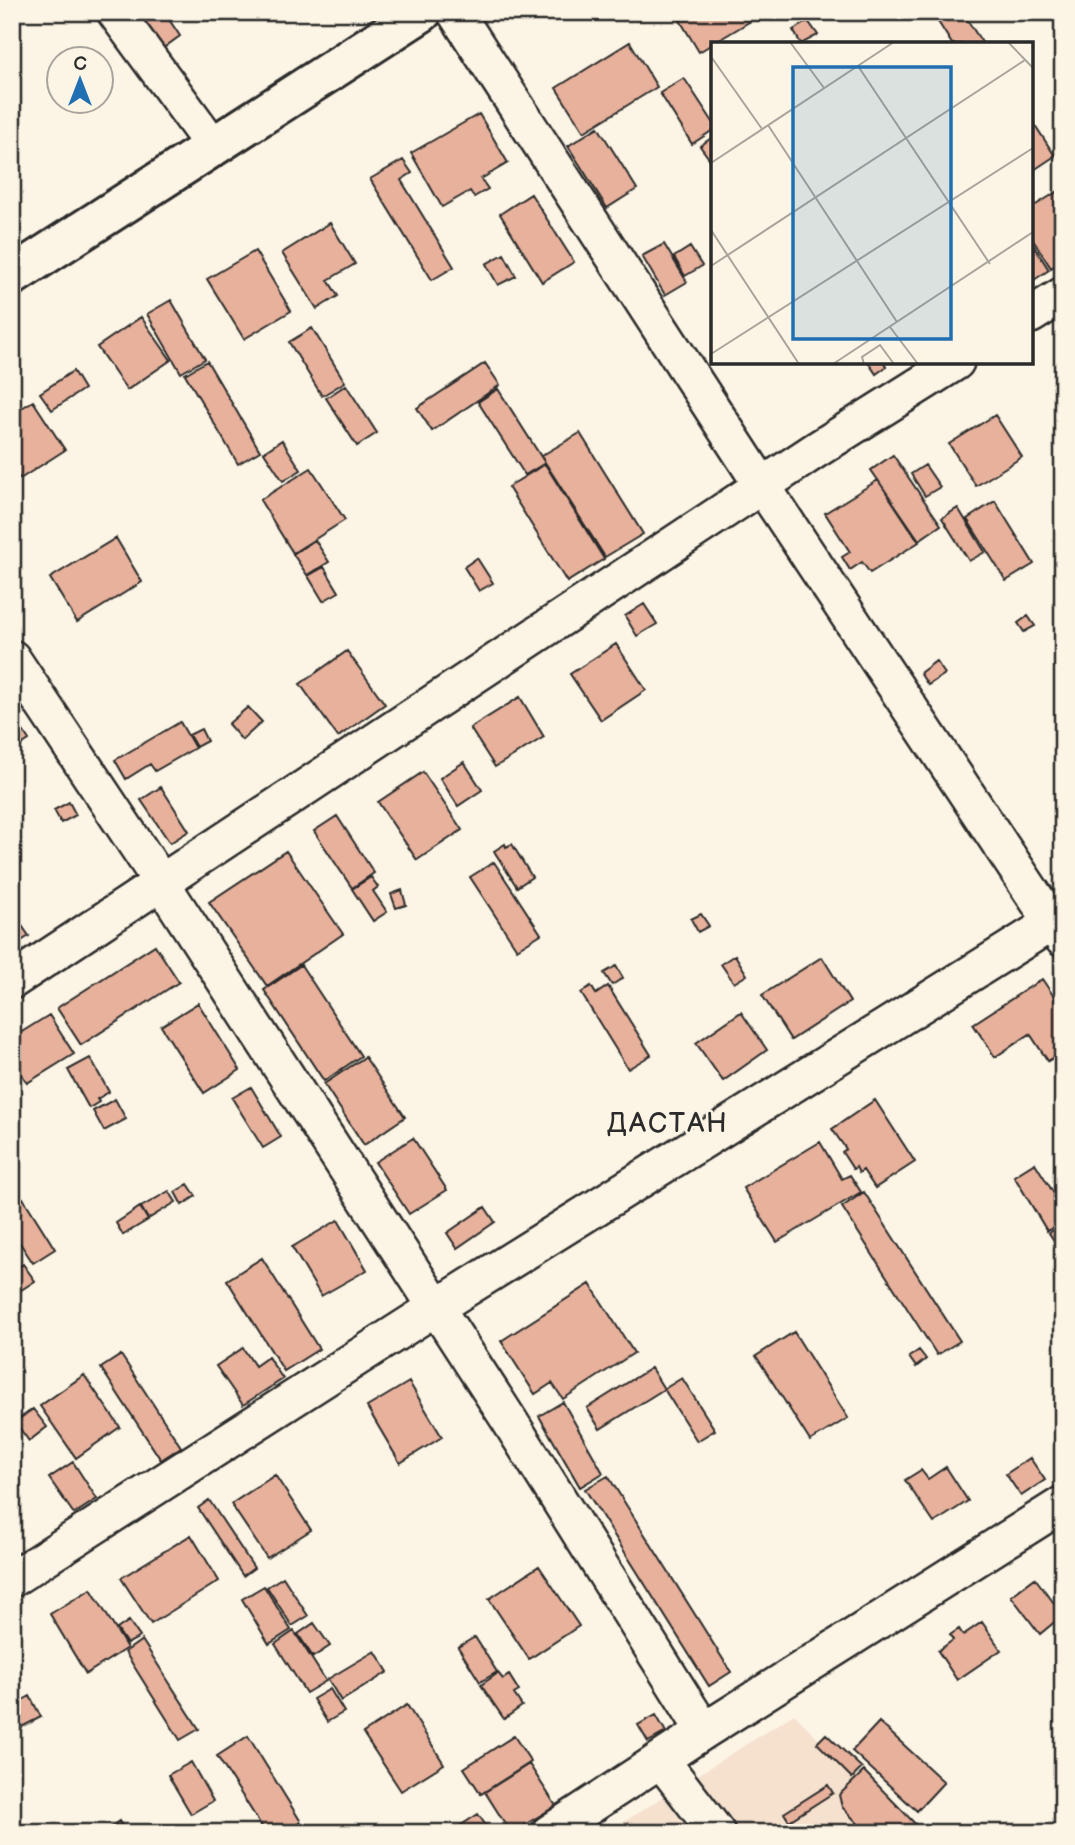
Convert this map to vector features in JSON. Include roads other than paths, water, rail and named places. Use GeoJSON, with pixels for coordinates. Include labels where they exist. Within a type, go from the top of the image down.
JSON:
{"type":"FeatureCollection","features":[{"type":"Feature","properties":{"kind":"main road"},"geometry":{"type":"LineString","coordinates":[[12,276],[422,12]]}},
{"type":"Feature","properties":{"kind":"street"},"geometry":{"type":"LineString","coordinates":[[115,12],[213,146]]}},
{"type":"Feature","properties":{"kind":"street"},"geometry":{"type":"LineString","coordinates":[[12,1579],[435,1308],[1059,926],[764,487],[455,12]]}},
{"type":"Feature","properties":{"kind":"street"},"geometry":{"type":"LineString","coordinates":[[1033,314],[1063,295]]}},
{"type":"Feature","properties":{"kind":"street"},"geometry":{"type":"LineString","coordinates":[[12,981],[764,487],[816,450],[953,364]]}},
{"type":"Feature","properties":{"kind":"street"},"geometry":{"type":"LineString","coordinates":[[12,659],[161,882],[705,1731]]}},
{"type":"Feature","properties":{"kind":"street"},"geometry":{"type":"LineString","coordinates":[[549,1833],[1063,1504]]}},
{"type":"Feature","properties":{"kind":"street"},"geometry":{"type":"LineString","coordinates":[[661,1760],[717,1833]]}},
{"type":"Feature","properties":{"kind":"district","name":"ДАСТАН"},"geometry":{"type":"Point","coordinates":[668,1123]}}]}
